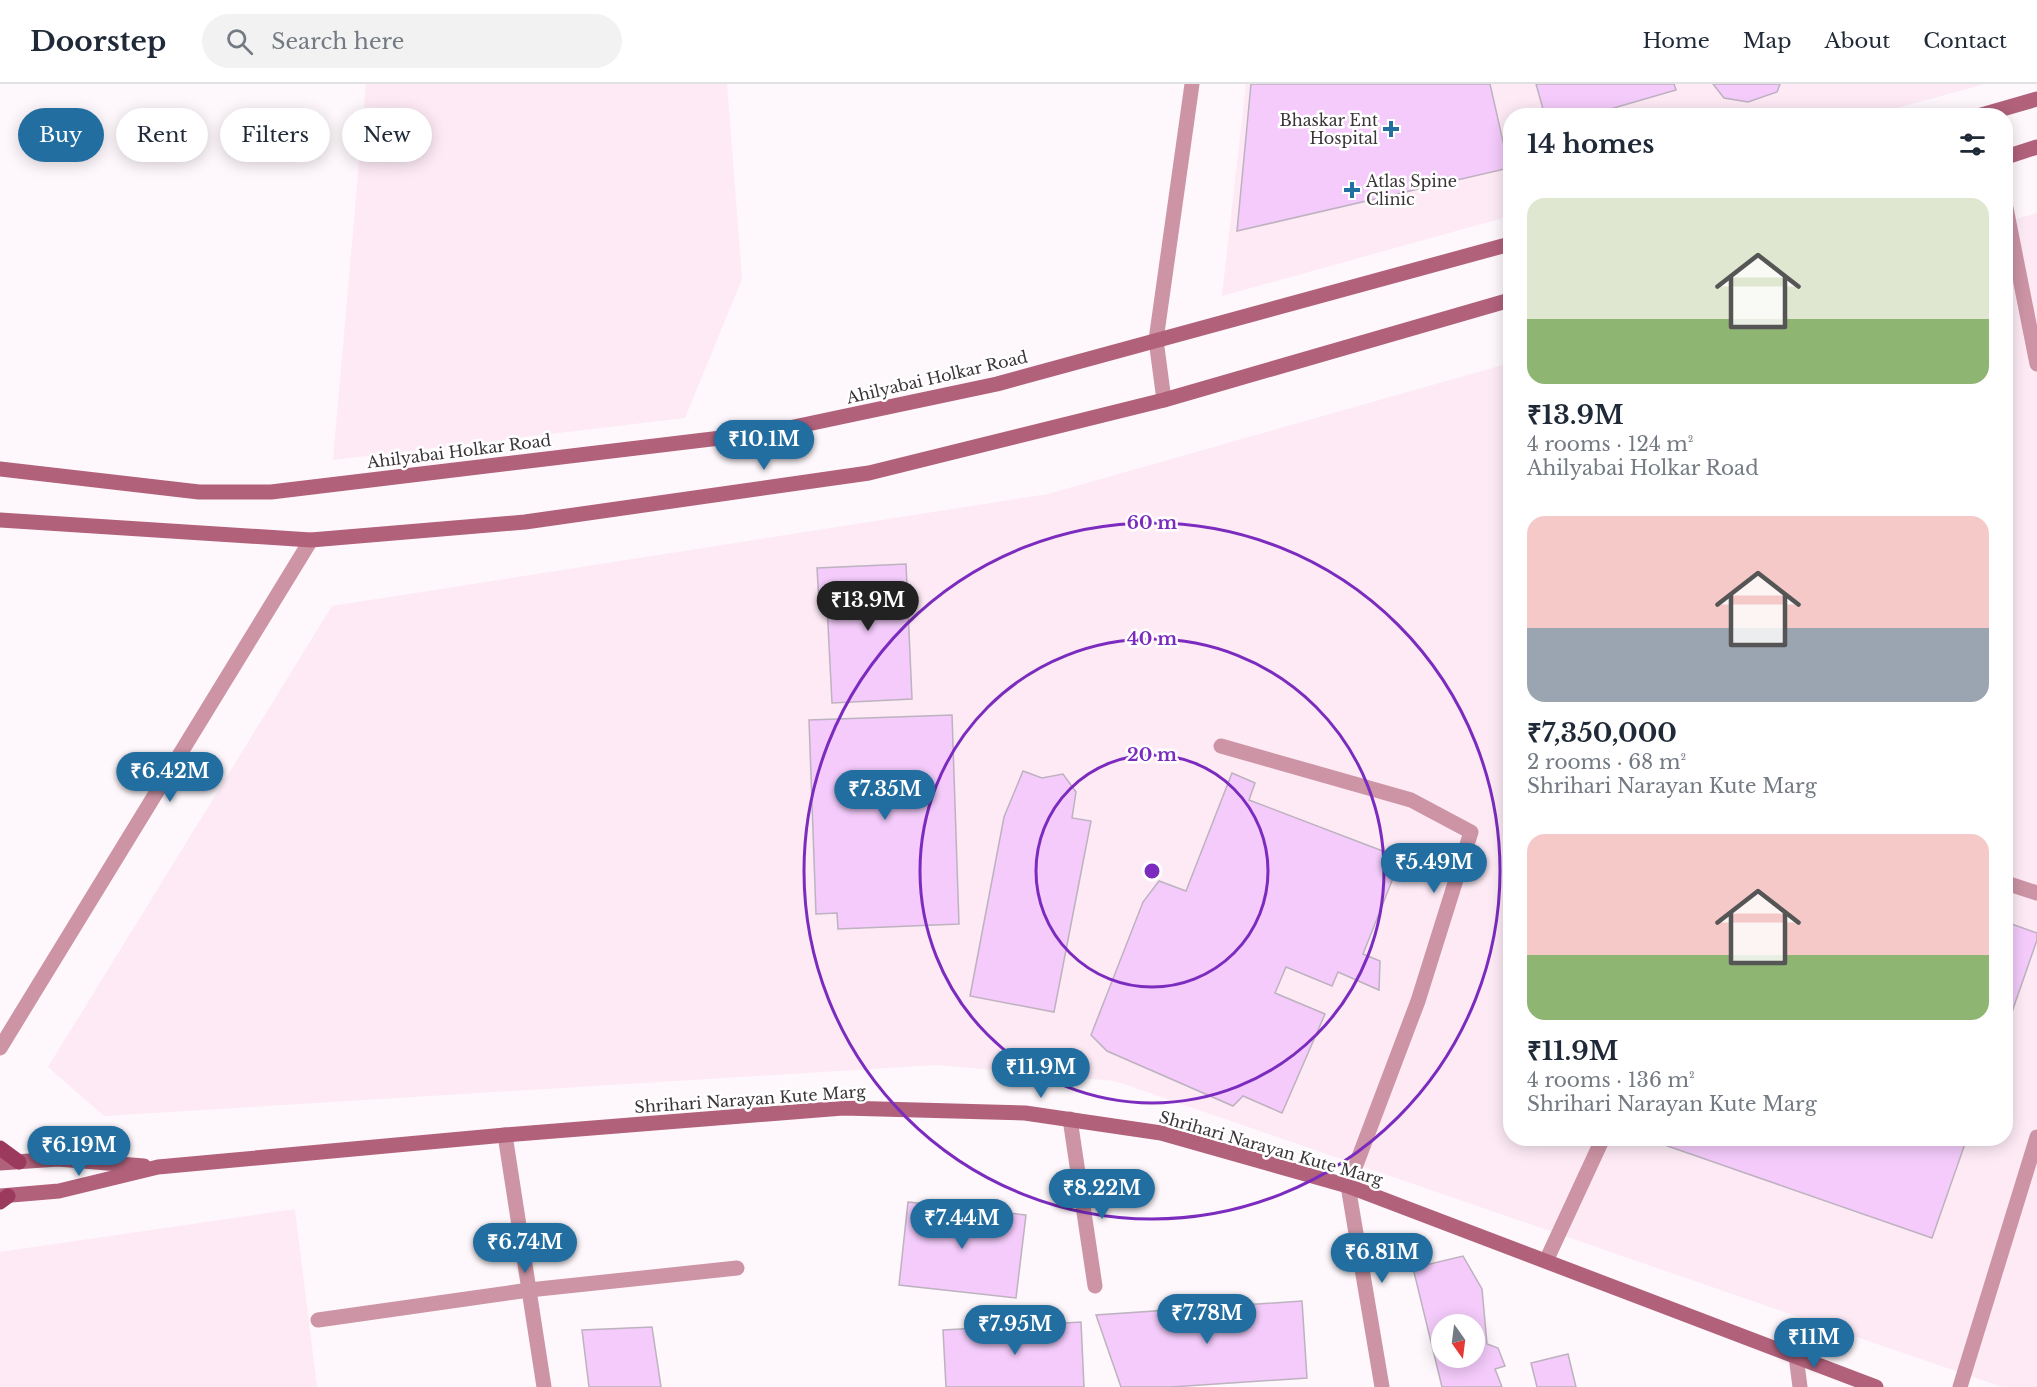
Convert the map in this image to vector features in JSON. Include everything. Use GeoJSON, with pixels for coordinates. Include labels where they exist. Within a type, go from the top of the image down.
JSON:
{"type":"FeatureCollection","features":[{"type":"Feature","properties":{"kind":"main road"},"geometry":{"type":"LineString","coordinates":[[2006,108],[2037,99]]}},
{"type":"Feature","properties":{"kind":"main road"},"geometry":{"type":"LineString","coordinates":[[2013,155],[2037,147]]}},
{"type":"Feature","properties":{"kind":"main road","name":"Ahilyabai Holkar Road"},"geometry":{"type":"LineString","coordinates":[[0,469],[199,492],[271,492],[770,432],[997,384],[1503,246]]}},
{"type":"Feature","properties":{"kind":"main road"},"geometry":{"type":"LineString","coordinates":[[0,520],[311,540],[525,522],[869,473],[1164,400],[1503,302]]}},
{"type":"Feature","properties":{"kind":"main road","name":"Shrihari Narayan Kute Marg"},"geometry":{"type":"LineString","coordinates":[[2,1198],[59,1191],[159,1167],[505,1135],[843,1108],[1025,1113],[1161,1133],[1348,1186],[1876,1387]]}},
{"type":"Feature","properties":{"kind":"main road"},"geometry":{"type":"LineString","coordinates":[[0,1148],[19,1162]]}},
{"type":"Feature","properties":{"kind":"main road","name":"Shrihari Narayan Kute Marg"},"geometry":{"type":"LineString","coordinates":[[0,1163],[58,1159],[159,1167]]}},
{"type":"Feature","properties":{"kind":"street"},"geometry":{"type":"LineString","coordinates":[[1164,400],[1156,340],[1192,84]]}},
{"type":"Feature","properties":{"kind":"street"},"geometry":{"type":"LineString","coordinates":[[2013,243],[2037,364]]}},
{"type":"Feature","properties":{"kind":"street"},"geometry":{"type":"LineString","coordinates":[[0,1048],[311,540]]}},
{"type":"Feature","properties":{"kind":"street"},"geometry":{"type":"LineString","coordinates":[[1221,746],[1411,800],[1471,832],[1418,1000],[1348,1186],[1383,1387]]}},
{"type":"Feature","properties":{"kind":"street"},"geometry":{"type":"LineString","coordinates":[[2013,885],[2037,893]]}},
{"type":"Feature","properties":{"kind":"street"},"geometry":{"type":"LineString","coordinates":[[1070,1119],[1095,1286]]}},
{"type":"Feature","properties":{"kind":"street"},"geometry":{"type":"LineString","coordinates":[[505,1135],[544,1387]]}},
{"type":"Feature","properties":{"kind":"street"},"geometry":{"type":"LineString","coordinates":[[1960,1387],[2037,1137]]}},
{"type":"Feature","properties":{"kind":"street"},"geometry":{"type":"LineString","coordinates":[[1546,1261],[1599,1146]]}},
{"type":"Feature","properties":{"kind":"street"},"geometry":{"type":"LineString","coordinates":[[318,1320],[530,1290],[737,1268]]}},
{"type":"Feature","properties":{"kind":"street"},"geometry":{"type":"LineString","coordinates":[[1796,1356],[1800,1387]]}},
{"type":"Feature","properties":{"kind":"shaded area"},"geometry":{"type":"Polygon","coordinates":[[[366,84],[727,84],[742,279],[685,418],[333,460],[359,162],[432,162],[432,108],[364,108],[366,84]]]}},
{"type":"Feature","properties":{"kind":"shaded area"},"geometry":{"type":"Polygon","coordinates":[[[1246,84],[1985,84],[1897,108],[1503,108],[1503,218],[1222,296],[1246,84]]]}},
{"type":"Feature","properties":{"kind":"shaded area"},"geometry":{"type":"Polygon","coordinates":[[[2037,213],[2037,1387],[2002,1387],[1115,1081],[936,1065],[104,1116],[48,1067],[332,606],[1048,494],[1503,365],[1503,1146],[2013,1146],[2013,220],[2037,213]]]}},
{"type":"Feature","properties":{"kind":"shaded area"},"geometry":{"type":"Polygon","coordinates":[[[295,1209],[317,1387],[0,1387],[0,1252],[295,1209]]]}},
{"type":"Feature","properties":{"kind":"building"},"geometry":{"type":"Polygon","coordinates":[[[1251,84],[1490,84],[1503,141],[1503,169],[1237,231],[1251,84]]]}},
{"type":"Feature","properties":{"kind":"building"},"geometry":{"type":"Polygon","coordinates":[[[1536,84],[1674,84],[1676,90],[1614,108],[1543,108],[1536,84]]]}},
{"type":"Feature","properties":{"kind":"building"},"geometry":{"type":"Polygon","coordinates":[[[1713,84],[1780,84],[1777,92],[1748,102],[1724,98],[1713,84]]]}},
{"type":"Feature","properties":{"kind":"building"},"geometry":{"type":"Polygon","coordinates":[[[906,564],[912,699],[832,703],[827,605],[819,602],[817,568],[906,564]]]}},
{"type":"Feature","properties":{"kind":"building"},"geometry":{"type":"Polygon","coordinates":[[[952,715],[959,924],[838,929],[837,913],[816,914],[809,720],[952,715]]]}},
{"type":"Feature","properties":{"kind":"building"},"geometry":{"type":"Polygon","coordinates":[[[1023,771],[1042,778],[1063,774],[1076,792],[1072,818],[1091,821],[1054,1012],[970,996],[1004,817],[1023,771]]]}},
{"type":"Feature","properties":{"kind":"building"},"geometry":{"type":"Polygon","coordinates":[[[1232,773],[1255,783],[1249,800],[1401,858],[1363,954],[1380,961],[1379,990],[1338,972],[1332,986],[1286,967],[1275,993],[1325,1014],[1282,1113],[1243,1096],[1233,1106],[1107,1051],[1091,1035],[1143,902],[1159,881],[1186,891],[1232,773]]]}},
{"type":"Feature","properties":{"kind":"building"},"geometry":{"type":"Polygon","coordinates":[[[2013,924],[2037,933],[2037,940],[2013,1009],[2013,924]]]}},
{"type":"Feature","properties":{"kind":"building"},"geometry":{"type":"Polygon","coordinates":[[[1667,1146],[1964,1146],[1932,1238],[1667,1146]]]}},
{"type":"Feature","properties":{"kind":"building"},"geometry":{"type":"Polygon","coordinates":[[[908,1202],[1026,1215],[1016,1298],[899,1285],[908,1202]]]}},
{"type":"Feature","properties":{"kind":"building"},"geometry":{"type":"Polygon","coordinates":[[[1463,1256],[1482,1289],[1484,1314],[1431,1314],[1431,1342],[1413,1268],[1463,1256]]]}},
{"type":"Feature","properties":{"kind":"building"},"geometry":{"type":"Polygon","coordinates":[[[1302,1301],[1307,1378],[1171,1387],[1121,1387],[1096,1315],[1302,1301]]]}},
{"type":"Feature","properties":{"kind":"building"},"geometry":{"type":"Polygon","coordinates":[[[1081,1322],[1084,1387],[946,1387],[943,1330],[1081,1322]]]}},
{"type":"Feature","properties":{"kind":"building"},"geometry":{"type":"Polygon","coordinates":[[[1485,1322],[1487,1344],[1498,1348],[1505,1366],[1495,1369],[1502,1387],[1442,1387],[1437,1368],[1485,1368],[1485,1322]]]}},
{"type":"Feature","properties":{"kind":"building"},"geometry":{"type":"Polygon","coordinates":[[[652,1327],[661,1387],[589,1387],[582,1330],[652,1327]]]}},
{"type":"Feature","properties":{"kind":"building"},"geometry":{"type":"Polygon","coordinates":[[[1568,1354],[1576,1387],[1537,1387],[1531,1363],[1568,1354]]]}},
{"type":"Feature","properties":{"kind":"place","name":"Bhaskar Ent Hospital"},"geometry":{"type":"Point","coordinates":[1391,129]}},
{"type":"Feature","properties":{"kind":"place","name":"Atlas Spine Clinic"},"geometry":{"type":"Point","coordinates":[1352,190]}}]}
